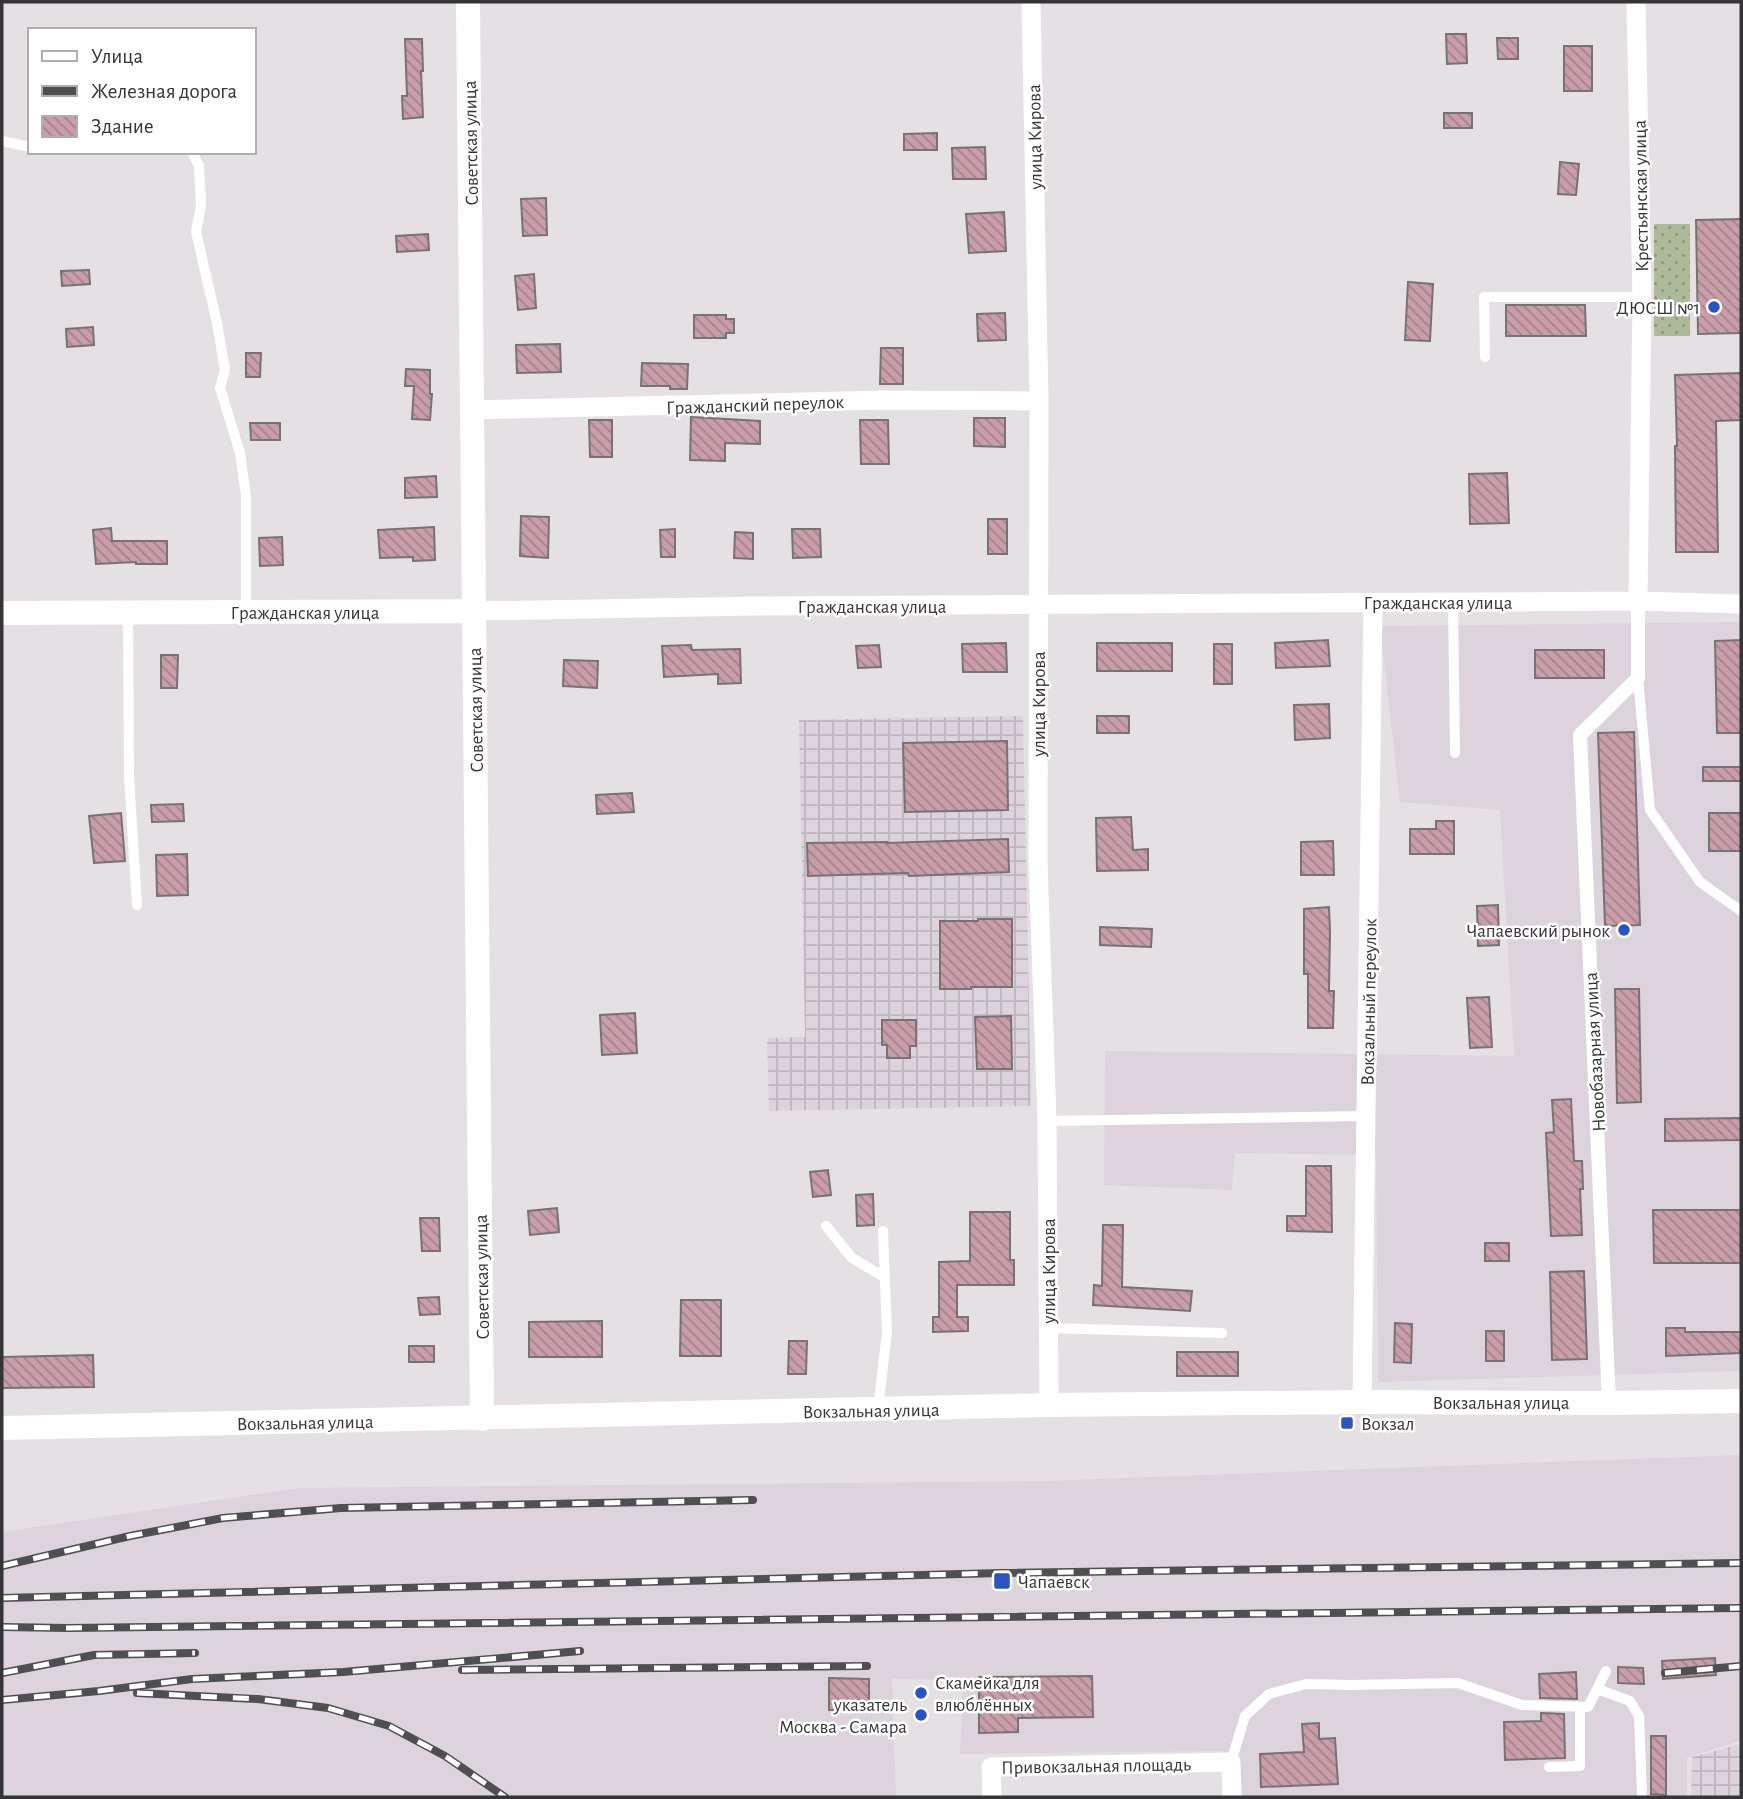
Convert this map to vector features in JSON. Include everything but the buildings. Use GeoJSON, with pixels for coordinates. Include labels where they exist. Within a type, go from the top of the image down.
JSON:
{"type":"FeatureCollection","features":[{"type":"Feature","properties":{"kind":"street","name":"Советская улица"},"geometry":{"type":"LineString","coordinates":[[468,2],[482,1419]]}},
{"type":"Feature","properties":{"kind":"street","name":"улица Кирова"},"geometry":{"type":"LineString","coordinates":[[1031,2],[1039,401],[1038,862],[1046,1121],[1049,1405]]}},
{"type":"Feature","properties":{"kind":"street","name":"Крестьянская улица"},"geometry":{"type":"LineString","coordinates":[[1636,2],[1642,297],[1638,601]]}},
{"type":"Feature","properties":{"kind":"street","name":"Гражданский переулок"},"geometry":{"type":"LineString","coordinates":[[472,410],[882,400],[1039,401]]}},
{"type":"Feature","properties":{"kind":"street","name":"Гражданская улица"},"geometry":{"type":"LineString","coordinates":[[2,613],[1638,601],[1741,604]]}},
{"type":"Feature","properties":{"kind":"street"},"geometry":{"type":"LineString","coordinates":[[1638,601],[1638,678]]}},
{"type":"Feature","properties":{"kind":"street","name":"Вокзальный переулок"},"geometry":{"type":"LineString","coordinates":[[1362,1402],[1374,603]]}},
{"type":"Feature","properties":{"kind":"street","name":"Новобазарная улица"},"geometry":{"type":"LineString","coordinates":[[1609,1403],[1580,735],[1638,678]]}},
{"type":"Feature","properties":{"kind":"street","name":"Вокзальная улица"},"geometry":{"type":"LineString","coordinates":[[2,1428],[1049,1405],[1741,1401]]}},
{"type":"Feature","properties":{"kind":"street"},"geometry":{"type":"LineString","coordinates":[[1231,1762],[1233,1797]]}},
{"type":"Feature","properties":{"kind":"street","name":"Привокзальная площадь"},"geometry":{"type":"LineString","coordinates":[[992,1797],[991,1767],[1231,1762]]}},
{"type":"Feature","properties":{"kind":"lane"},"geometry":{"type":"LineString","coordinates":[[2,141],[28,147]]}},
{"type":"Feature","properties":{"kind":"lane"},"geometry":{"type":"LineString","coordinates":[[193,154],[199,166],[201,205],[196,232],[225,370],[220,388],[240,453],[246,496],[246,613]]}},
{"type":"Feature","properties":{"kind":"lane"},"geometry":{"type":"LineString","coordinates":[[1485,357],[1484,297],[1642,297]]}},
{"type":"Feature","properties":{"kind":"lane"},"geometry":{"type":"LineString","coordinates":[[1453,602],[1455,753]]}},
{"type":"Feature","properties":{"kind":"lane"},"geometry":{"type":"LineString","coordinates":[[128,613],[129,776],[137,905]]}},
{"type":"Feature","properties":{"kind":"lane"},"geometry":{"type":"LineString","coordinates":[[1638,678],[1650,810],[1700,882],[1741,911]]}},
{"type":"Feature","properties":{"kind":"lane"},"geometry":{"type":"LineString","coordinates":[[1046,1121],[1366,1116]]}},
{"type":"Feature","properties":{"kind":"lane"},"geometry":{"type":"LineString","coordinates":[[826,1226],[852,1258],[884,1277]]}},
{"type":"Feature","properties":{"kind":"lane"},"geometry":{"type":"LineString","coordinates":[[878,1409],[887,1332],[883,1231]]}},
{"type":"Feature","properties":{"kind":"lane"},"geometry":{"type":"LineString","coordinates":[[1048,1328],[1222,1333]]}},
{"type":"Feature","properties":{"kind":"lane"},"geometry":{"type":"LineString","coordinates":[[1231,1762],[1245,1716],[1269,1694],[1306,1684],[1458,1683],[1522,1705],[1588,1707],[1606,1671]]}},
{"type":"Feature","properties":{"kind":"lane"},"geometry":{"type":"LineString","coordinates":[[1597,1689],[1630,1700],[1639,1716],[1642,1794]]}},
{"type":"Feature","properties":{"kind":"lane"},"geometry":{"type":"LineString","coordinates":[[1549,1767],[1580,1766],[1580,1707]]}},
{"type":"Feature","properties":{"kind":"shaded area","name":"Чапаевский рынок"},"geometry":{"type":"Polygon","coordinates":[[[1741,622],[1741,1371],[1378,1382],[1376,1155],[1235,1153],[1232,1190],[1104,1185],[1105,1051],[1514,1056],[1500,810],[1400,802],[1380,626],[1741,622]]]}},
{"type":"Feature","properties":{"kind":"shaded area"},"geometry":{"type":"Polygon","coordinates":[[[1023,716],[1031,1106],[769,1111],[767,1038],[805,1037],[799,720],[1023,716]]]}},
{"type":"Feature","properties":{"kind":"shaded area"},"geometry":{"type":"Polygon","coordinates":[[[1741,1455],[1741,1740],[1687,1758],[1687,1797],[1242,1797],[1239,1760],[1224,1751],[960,1754],[963,1680],[892,1679],[896,1797],[2,1797],[2,1532],[299,1488],[1046,1481],[1741,1455]]]}},
{"type":"Feature","properties":{"kind":"shaded area"},"geometry":{"type":"Polygon","coordinates":[[[1741,1744],[1741,1797],[1691,1797],[1692,1757],[1741,1744]]]}},
{"type":"Feature","properties":{"kind":"green space"},"geometry":{"type":"Polygon","coordinates":[[[1654,224],[1690,224],[1690,336],[1654,336],[1654,224]]]}},
{"type":"Feature","properties":{"kind":"railway"},"geometry":{"type":"LineString","coordinates":[[2,1566],[130,1536],[223,1518],[341,1508],[753,1500]]}},
{"type":"Feature","properties":{"kind":"railway"},"geometry":{"type":"LineString","coordinates":[[2,1598],[1002,1573],[1741,1563]]}},
{"type":"Feature","properties":{"kind":"railway"},"geometry":{"type":"LineString","coordinates":[[2,1627],[1741,1608]]}},
{"type":"Feature","properties":{"kind":"railway"},"geometry":{"type":"LineString","coordinates":[[2,1700],[192,1679],[343,1672],[580,1651]]}},
{"type":"Feature","properties":{"kind":"railway"},"geometry":{"type":"LineString","coordinates":[[2,1673],[94,1655],[195,1653]]}},
{"type":"Feature","properties":{"kind":"railway"},"geometry":{"type":"LineString","coordinates":[[462,1670],[867,1666]]}},
{"type":"Feature","properties":{"kind":"railway"},"geometry":{"type":"LineString","coordinates":[[1665,1673],[1741,1666]]}},
{"type":"Feature","properties":{"kind":"railway"},"geometry":{"type":"LineString","coordinates":[[137,1693],[258,1699],[328,1708],[389,1726],[445,1756],[505,1797]]}},
{"type":"Feature","properties":{"kind":"place","name":"ДЮСШ №1"},"geometry":{"type":"Point","coordinates":[1714,307]}},
{"type":"Feature","properties":{"kind":"place","name":"Чапаевский рынок"},"geometry":{"type":"Point","coordinates":[1624,930]}},
{"type":"Feature","properties":{"kind":"place","name":"Вокзал"},"geometry":{"type":"Point","coordinates":[1347,1423]}},
{"type":"Feature","properties":{"kind":"place","name":"Чапаевск"},"geometry":{"type":"Point","coordinates":[1002,1581]}},
{"type":"Feature","properties":{"kind":"place","name":"Скамейка для влюблённых"},"geometry":{"type":"Point","coordinates":[921,1693]}},
{"type":"Feature","properties":{"kind":"place","name":"указатель Москва - Самара"},"geometry":{"type":"Point","coordinates":[921,1715]}}]}
